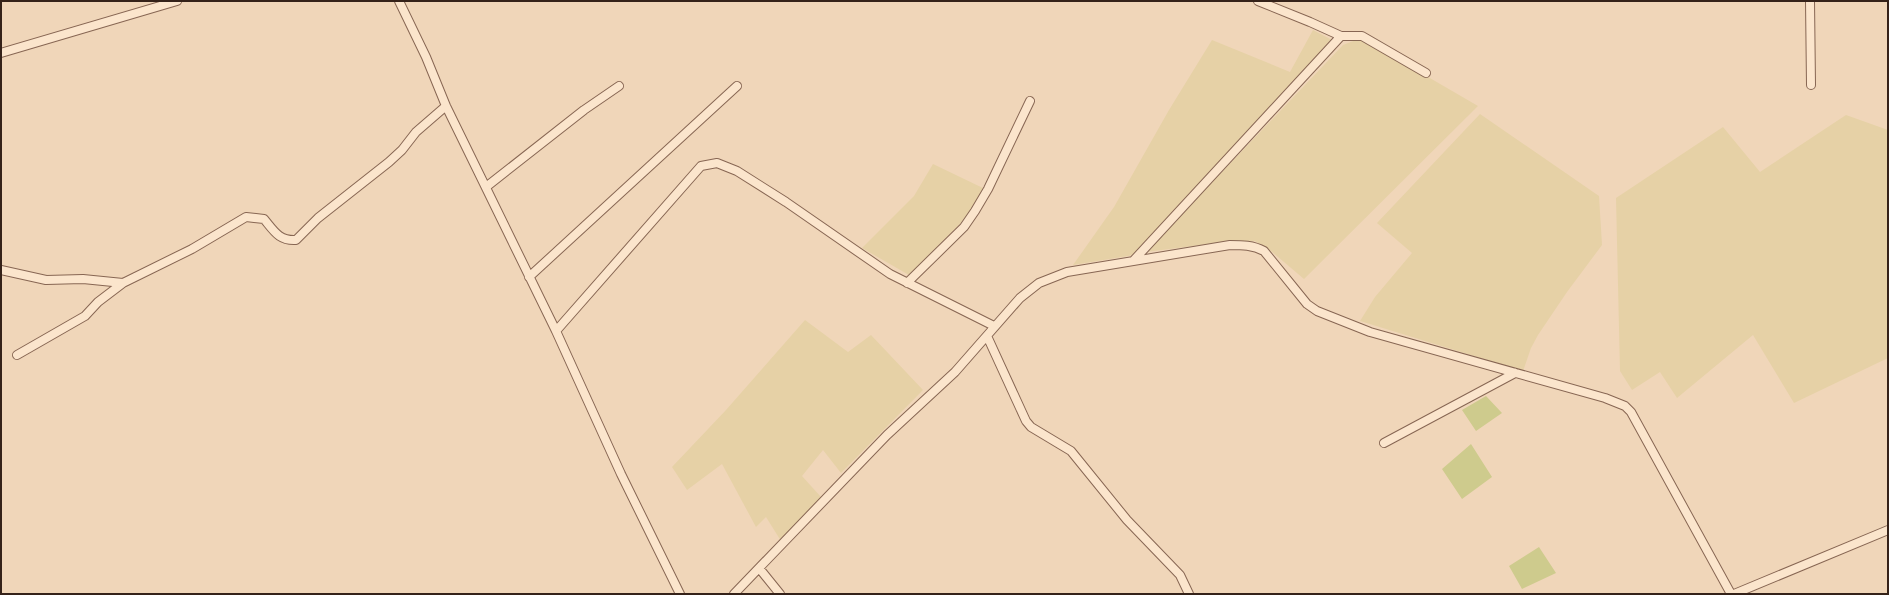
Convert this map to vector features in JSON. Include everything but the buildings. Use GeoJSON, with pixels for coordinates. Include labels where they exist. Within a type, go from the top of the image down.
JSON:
{"type":"FeatureCollection","features":[{"type":"Feature","properties":{"kind":"street"},"geometry":{"type":"LineString","coordinates":[[1,53],[176,1]]}},
{"type":"Feature","properties":{"kind":"street"},"geometry":{"type":"LineString","coordinates":[[399,1],[426,57],[446,106],[556,331],[621,474],[680,594]]}},
{"type":"Feature","properties":{"kind":"street"},"geometry":{"type":"LineString","coordinates":[[1258,1],[1341,36],[1362,36],[1426,74]]}},
{"type":"Feature","properties":{"kind":"street"},"geometry":{"type":"LineString","coordinates":[[1810,1],[1811,85]]}},
{"type":"Feature","properties":{"kind":"street"},"geometry":{"type":"LineString","coordinates":[[1134,260],[1341,36]]}},
{"type":"Feature","properties":{"kind":"street"},"geometry":{"type":"LineString","coordinates":[[486,187],[584,110],[619,86]]}},
{"type":"Feature","properties":{"kind":"street"},"geometry":{"type":"LineString","coordinates":[[529,276],[737,86]]}},
{"type":"Feature","properties":{"kind":"street"},"geometry":{"type":"LineString","coordinates":[[907,283],[964,227],[975,211],[988,189],[1030,101]]}},
{"type":"Feature","properties":{"kind":"street"},"geometry":{"type":"LineString","coordinates":[[17,355],[85,316],[102,299],[123,283],[192,249],[246,217],[264,219],[277,236],[286,240],[296,240],[318,218],[389,162],[402,150],[416,132],[446,106]]}},
{"type":"Feature","properties":{"kind":"street"},"geometry":{"type":"LineString","coordinates":[[556,331],[701,166],[718,163],[737,171],[786,202],[890,274],[994,326]]}},
{"type":"Feature","properties":{"kind":"street"},"geometry":{"type":"LineString","coordinates":[[734,594],[887,435],[955,372],[1020,298],[1039,283],[1052,276],[1067,272],[1230,245],[1259,248],[1270,256],[1307,304],[1317,311],[1370,332],[1605,398],[1625,406],[1631,412],[1732,594],[1888,530]]}},
{"type":"Feature","properties":{"kind":"street"},"geometry":{"type":"LineString","coordinates":[[1,270],[46,280],[83,279],[123,283]]}},
{"type":"Feature","properties":{"kind":"street"},"geometry":{"type":"LineString","coordinates":[[987,336],[1026,420],[1031,427],[1071,451],[1127,520],[1180,575],[1189,594]]}},
{"type":"Feature","properties":{"kind":"street"},"geometry":{"type":"LineString","coordinates":[[1384,444],[1515,373]]}},
{"type":"Feature","properties":{"kind":"street"},"geometry":{"type":"LineString","coordinates":[[759,568],[780,594]]}},
{"type":"Feature","properties":{"kind":"shaded area"},"geometry":{"type":"Polygon","coordinates":[[[1313,30],[1334,41],[1134,255],[1073,265],[1114,207],[1169,110],[1212,40],[1290,72],[1313,30]]]}},
{"type":"Feature","properties":{"kind":"shaded area"},"geometry":{"type":"Polygon","coordinates":[[[1361,38],[1478,106],[1304,279],[1271,251],[1255,241],[1232,241],[1146,252],[1343,45],[1361,38]]]}},
{"type":"Feature","properties":{"kind":"shaded area"},"geometry":{"type":"Polygon","coordinates":[[[1480,114],[1599,196],[1602,245],[1567,292],[1538,335],[1531,348],[1523,371],[1360,321],[1375,297],[1412,253],[1377,223],[1480,114]]]}},
{"type":"Feature","properties":{"kind":"shaded area"},"geometry":{"type":"Polygon","coordinates":[[[1846,115],[1888,130],[1888,358],[1794,403],[1753,335],[1677,398],[1660,372],[1632,390],[1620,371],[1616,198],[1723,127],[1760,172],[1846,115]]]}},
{"type":"Feature","properties":{"kind":"shaded area"},"geometry":{"type":"Polygon","coordinates":[[[933,164],[985,189],[965,219],[909,275],[862,248],[914,196],[933,164]]]}},
{"type":"Feature","properties":{"kind":"shaded area"},"geometry":{"type":"Polygon","coordinates":[[[805,320],[848,352],[871,335],[923,390],[841,473],[823,450],[802,476],[821,497],[781,541],[766,517],[756,527],[722,464],[687,490],[672,467],[726,410],[805,320]]]}},
{"type":"Feature","properties":{"kind":"shaded area"},"geometry":{"type":"Polygon","coordinates":[[[1486,396],[1502,413],[1476,431],[1462,410],[1486,396]]]}},
{"type":"Feature","properties":{"kind":"shaded area"},"geometry":{"type":"Polygon","coordinates":[[[1471,444],[1492,477],[1462,499],[1442,469],[1471,444]]]}},
{"type":"Feature","properties":{"kind":"shaded area"},"geometry":{"type":"Polygon","coordinates":[[[1539,547],[1556,573],[1522,589],[1509,566],[1539,547]]]}}]}
